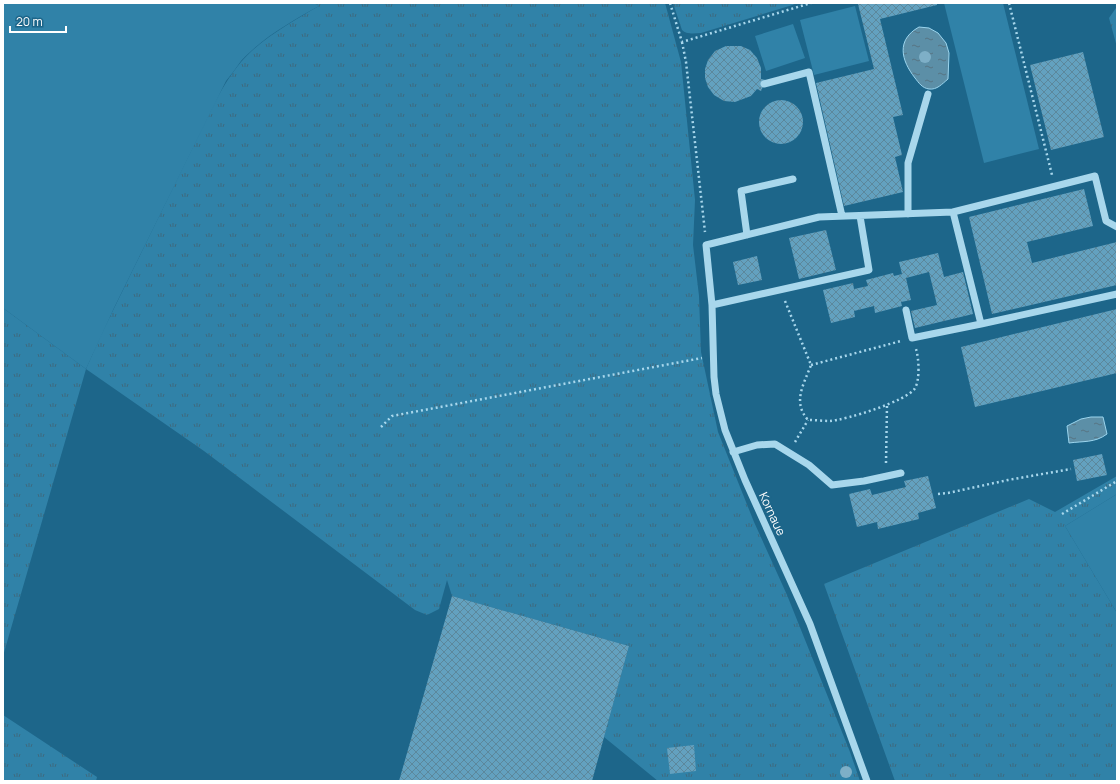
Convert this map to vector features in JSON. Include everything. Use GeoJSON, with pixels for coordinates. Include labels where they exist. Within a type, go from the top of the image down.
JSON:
{"type":"FeatureCollection","features":[{"type":"Feature","properties":{"kind":"street"},"geometry":{"type":"LineString","coordinates":[[764,84],[809,72],[842,216]]}},
{"type":"Feature","properties":{"kind":"street"},"geometry":{"type":"LineString","coordinates":[[908,214],[908,163],[928,94]]}},
{"type":"Feature","properties":{"kind":"street"},"geometry":{"type":"LineString","coordinates":[[706,245],[819,217],[953,212],[1095,176],[1106,221],[1117,227]]}},
{"type":"Feature","properties":{"kind":"street"},"geometry":{"type":"LineString","coordinates":[[747,236],[742,191],[793,180]]}},
{"type":"Feature","properties":{"kind":"street"},"geometry":{"type":"LineString","coordinates":[[953,212],[981,324]]}},
{"type":"Feature","properties":{"kind":"street"},"geometry":{"type":"LineString","coordinates":[[712,305],[869,270],[860,216]]}},
{"type":"Feature","properties":{"kind":"street","name":"Kornaue"},"geometry":{"type":"LineString","coordinates":[[706,245],[712,305],[713,356],[716,394],[725,430],[755,504],[810,624],[867,781]]}},
{"type":"Feature","properties":{"kind":"street"},"geometry":{"type":"LineString","coordinates":[[906,310],[912,338],[1117,294]]}},
{"type":"Feature","properties":{"kind":"street"},"geometry":{"type":"LineString","coordinates":[[733,452],[757,445],[775,444],[809,465],[832,485],[902,473]]}},
{"type":"Feature","properties":{"kind":"path"},"geometry":{"type":"LineString","coordinates":[[670,3],[682,42],[686,62],[706,245]]}},
{"type":"Feature","properties":{"kind":"path"},"geometry":{"type":"LineString","coordinates":[[682,42],[810,3]]}},
{"type":"Feature","properties":{"kind":"path"},"geometry":{"type":"LineString","coordinates":[[1009,3],[1054,186]]}},
{"type":"Feature","properties":{"kind":"path"},"geometry":{"type":"LineString","coordinates":[[780,290],[811,365],[799,400],[803,414],[808,420]]}},
{"type":"Feature","properties":{"kind":"path"},"geometry":{"type":"LineString","coordinates":[[808,420],[831,420],[887,405],[906,397],[915,389],[918,378],[918,356],[912,338],[811,365]]}},
{"type":"Feature","properties":{"kind":"path"},"geometry":{"type":"LineString","coordinates":[[381,427],[392,416],[713,356]]}},
{"type":"Feature","properties":{"kind":"path"},"geometry":{"type":"LineString","coordinates":[[886,476],[887,405]]}},
{"type":"Feature","properties":{"kind":"path"},"geometry":{"type":"LineString","coordinates":[[789,452],[808,420]]}},
{"type":"Feature","properties":{"kind":"path"},"geometry":{"type":"LineString","coordinates":[[938,494],[1071,469]]}},
{"type":"Feature","properties":{"kind":"path"},"geometry":{"type":"LineString","coordinates":[[1062,514],[1117,481]]}},
{"type":"Feature","properties":{"kind":"green space"},"geometry":{"type":"Polygon","coordinates":[[[3,3],[314,3],[319,6],[288,24],[258,45],[241,61],[226,81],[114,308],[86,369],[3,308],[3,3]]]}},
{"type":"Feature","properties":{"kind":"green space"},"geometry":{"type":"Polygon","coordinates":[[[314,3],[665,3],[681,62],[695,200],[693,245],[699,296],[701,352],[718,432],[754,522],[787,595],[850,752],[860,781],[658,781],[604,737],[629,646],[452,596],[447,580],[439,609],[427,615],[415,610],[204,451],[86,369],[101,335],[226,82],[241,62],[258,46],[278,31],[319,6],[314,3]]]}},
{"type":"Feature","properties":{"kind":"green space"},"geometry":{"type":"Polygon","coordinates":[[[673,3],[799,3],[701,33],[686,33],[682,30],[673,3]]]}},
{"type":"Feature","properties":{"kind":"green space"},"geometry":{"type":"Polygon","coordinates":[[[944,3],[1003,3],[1039,149],[984,163],[944,3]]]}},
{"type":"Feature","properties":{"kind":"green space"},"geometry":{"type":"Polygon","coordinates":[[[855,6],[869,61],[814,75],[800,20],[855,6]]]}},
{"type":"Feature","properties":{"kind":"green space"},"geometry":{"type":"Polygon","coordinates":[[[1117,8],[1117,47],[1109,18],[1117,8]]]}},
{"type":"Feature","properties":{"kind":"green space"},"geometry":{"type":"Polygon","coordinates":[[[793,24],[805,58],[766,71],[755,36],[793,24]]]}},
{"type":"Feature","properties":{"kind":"green space"},"geometry":{"type":"Polygon","coordinates":[[[3,308],[86,369],[3,656],[3,308]]]}},
{"type":"Feature","properties":{"kind":"green space"},"geometry":{"type":"Polygon","coordinates":[[[1117,476],[1117,494],[1065,526],[1117,613],[1117,781],[895,781],[824,584],[1029,499],[1055,512],[1117,476]]]}},
{"type":"Feature","properties":{"kind":"green space"},"geometry":{"type":"Polygon","coordinates":[[[1117,494],[1117,613],[1065,526],[1117,494]]]}},
{"type":"Feature","properties":{"kind":"green space"},"geometry":{"type":"Polygon","coordinates":[[[3,715],[97,777],[96,781],[3,781],[3,715]]]}},
{"type":"Feature","properties":{"kind":"water"},"geometry":{"type":"Polygon","coordinates":[[[919,27],[929,28],[938,33],[946,43],[949,53],[948,79],[934,89],[924,88],[921,85],[910,71],[904,57],[904,44],[907,38],[919,27]]]}},
{"type":"Feature","properties":{"kind":"water"},"geometry":{"type":"Polygon","coordinates":[[[1103,417],[1107,434],[1098,439],[1069,443],[1067,426],[1081,419],[1103,417]]]}},
{"type":"Feature","properties":{"kind":"building"},"geometry":{"type":"Polygon","coordinates":[[[937,3],[937,5],[880,19],[903,115],[893,117],[902,155],[895,157],[903,192],[844,206],[816,83],[874,69],[858,4],[937,3]]]}},
{"type":"Feature","properties":{"kind":"building"},"geometry":{"type":"Polygon","coordinates":[[[726,46],[741,46],[750,50],[757,58],[761,68],[761,79],[766,80],[761,91],[757,89],[751,96],[735,102],[724,101],[714,95],[708,87],[705,78],[705,69],[708,60],[715,51],[726,46]]]}},
{"type":"Feature","properties":{"kind":"building"},"geometry":{"type":"Polygon","coordinates":[[[1083,52],[1104,137],[1051,150],[1030,65],[1083,52]]]}},
{"type":"Feature","properties":{"kind":"building"},"geometry":{"type":"Polygon","coordinates":[[[781,100],[793,104],[799,110],[803,122],[799,134],[793,140],[781,144],[769,140],[763,134],[759,122],[763,110],[769,104],[781,100]]]}},
{"type":"Feature","properties":{"kind":"building"},"geometry":{"type":"Polygon","coordinates":[[[1084,189],[1093,226],[1027,242],[1032,263],[1117,242],[1117,285],[992,314],[969,217],[1084,189]]]}},
{"type":"Feature","properties":{"kind":"building"},"geometry":{"type":"Polygon","coordinates":[[[826,230],[836,270],[799,279],[789,238],[826,230]]]}},
{"type":"Feature","properties":{"kind":"building"},"geometry":{"type":"Polygon","coordinates":[[[938,253],[944,277],[963,272],[973,314],[915,328],[911,311],[937,305],[929,272],[906,278],[911,300],[901,302],[902,306],[875,313],[874,306],[854,311],[855,317],[831,323],[823,290],[853,283],[854,289],[868,286],[866,280],[893,273],[894,276],[902,274],[899,262],[938,253]]]}},
{"type":"Feature","properties":{"kind":"building"},"geometry":{"type":"Polygon","coordinates":[[[757,256],[762,280],[738,285],[733,262],[757,256]]]}},
{"type":"Feature","properties":{"kind":"building"},"geometry":{"type":"Polygon","coordinates":[[[1117,309],[1117,373],[975,407],[961,347],[1117,309]]]}},
{"type":"Feature","properties":{"kind":"building"},"geometry":{"type":"Polygon","coordinates":[[[1102,454],[1107,475],[1077,481],[1073,460],[1102,454]]]}},
{"type":"Feature","properties":{"kind":"building"},"geometry":{"type":"Polygon","coordinates":[[[928,476],[936,508],[918,513],[919,519],[878,529],[877,522],[857,527],[849,494],[870,489],[872,495],[906,487],[904,481],[928,476]]]}},
{"type":"Feature","properties":{"kind":"building"},"geometry":{"type":"Polygon","coordinates":[[[452,596],[629,646],[592,781],[399,781],[452,596]]]}},
{"type":"Feature","properties":{"kind":"building"},"geometry":{"type":"Polygon","coordinates":[[[694,745],[696,771],[670,774],[667,748],[694,745]]]}}]}
